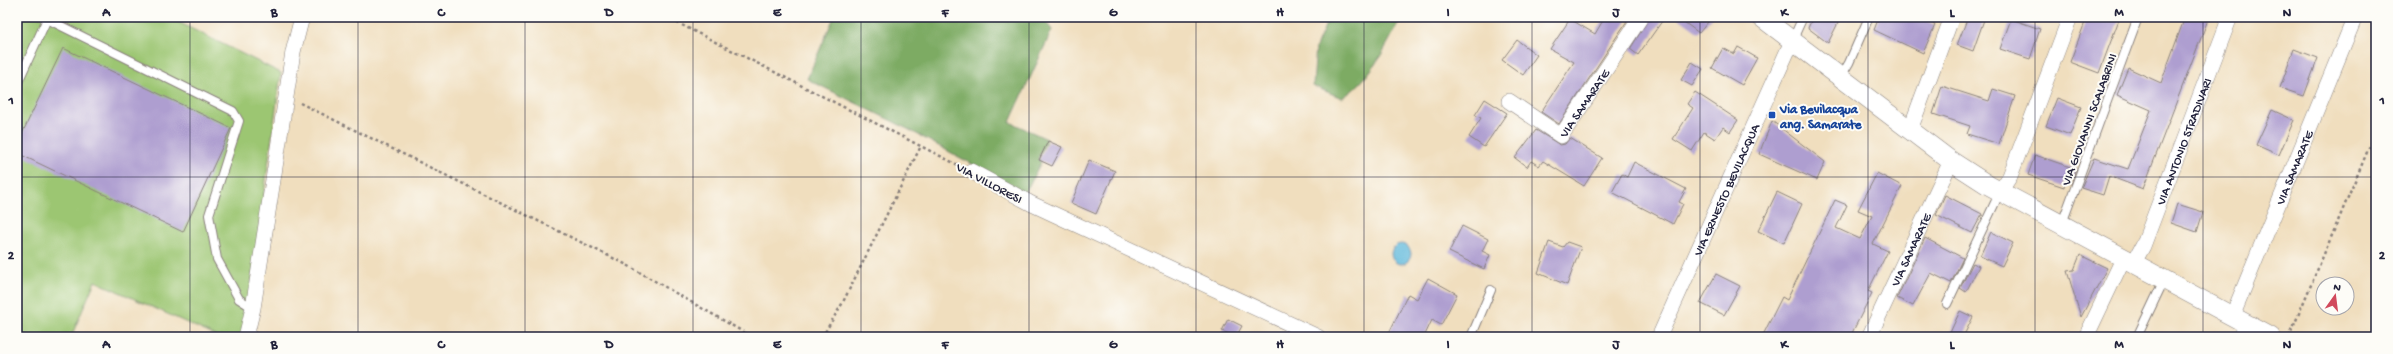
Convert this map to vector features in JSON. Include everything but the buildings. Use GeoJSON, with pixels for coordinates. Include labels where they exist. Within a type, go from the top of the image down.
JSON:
{"type":"FeatureCollection","features":[{"type":"Feature","properties":{"kind":"street"},"geometry":{"type":"LineString","coordinates":[[246,337],[253,308],[280,142],[285,95],[293,52],[302,17]]}},
{"type":"Feature","properties":{"kind":"street","name":"VIA SAMARATE"},"geometry":{"type":"LineString","coordinates":[[1509,101],[1561,136],[1640,17]]}},
{"type":"Feature","properties":{"kind":"street"},"geometry":{"type":"LineString","coordinates":[[1761,17],[1951,161],[2000,192],[2164,280],[2239,326],[2271,337]]}},
{"type":"Feature","properties":{"kind":"street"},"geometry":{"type":"LineString","coordinates":[[1910,130],[1952,17]]}},
{"type":"Feature","properties":{"kind":"street"},"geometry":{"type":"LineString","coordinates":[[2000,192],[2010,176],[2070,17]]}},
{"type":"Feature","properties":{"kind":"street","name":"VIA ANTONIO STRADIVARI"},"geometry":{"type":"LineString","coordinates":[[2086,337],[2128,261],[2143,246],[2230,17]]}},
{"type":"Feature","properties":{"kind":"street","name":"VIA SAMARATE"},"geometry":{"type":"LineString","coordinates":[[2239,326],[2355,17]]}},
{"type":"Feature","properties":{"kind":"street","name":"VIA ERNESTO BEVILACQUA"},"geometry":{"type":"LineString","coordinates":[[1659,337],[1792,41]]}},
{"type":"Feature","properties":{"kind":"street","name":"VIA SAMARATE"},"geometry":{"type":"LineString","coordinates":[[1869,337],[1951,161]]}},
{"type":"Feature","properties":{"kind":"street","name":"VIA VILLORESI"},"geometry":{"type":"LineString","coordinates":[[971,171],[1032,204],[1318,337]]}},
{"type":"Feature","properties":{"kind":"lane"},"geometry":{"type":"LineString","coordinates":[[1792,41],[1803,17]]}},
{"type":"Feature","properties":{"kind":"lane"},"geometry":{"type":"LineString","coordinates":[[1840,78],[1849,63],[1869,17]]}},
{"type":"Feature","properties":{"kind":"lane"},"geometry":{"type":"LineString","coordinates":[[17,84],[46,20],[233,111],[240,121],[209,214],[217,259],[239,299],[253,308]]}},
{"type":"Feature","properties":{"kind":"lane","name":"VIA GIOVANNI SCALABRINI"},"geometry":{"type":"LineString","coordinates":[[2061,226],[2138,20]]}},
{"type":"Feature","properties":{"kind":"lane"},"geometry":{"type":"LineString","coordinates":[[1947,304],[2000,192]]}},
{"type":"Feature","properties":{"kind":"lane"},"geometry":{"type":"LineString","coordinates":[[2137,337],[2164,280]]}},
{"type":"Feature","properties":{"kind":"lane"},"geometry":{"type":"LineString","coordinates":[[1471,337],[1491,290]]}},
{"type":"Feature","properties":{"kind":"path","name":"VIA VILLORESI"},"geometry":{"type":"LineString","coordinates":[[666,17],[971,171]]}},
{"type":"Feature","properties":{"kind":"path"},"geometry":{"type":"LineString","coordinates":[[285,95],[627,265],[752,337]]}},
{"type":"Feature","properties":{"kind":"path"},"geometry":{"type":"LineString","coordinates":[[2289,337],[2376,131]]}},
{"type":"Feature","properties":{"kind":"path"},"geometry":{"type":"LineString","coordinates":[[822,337],[842,304],[921,146]]}},
{"type":"Feature","properties":{"kind":"path"},"geometry":{"type":"LineString","coordinates":[[17,336],[22,337]]}},
{"type":"Feature","properties":{"kind":"green space"},"geometry":{"type":"Polygon","coordinates":[[[17,17],[168,17],[281,73],[244,337],[218,337],[95,281],[71,337],[17,335],[17,17]]]}},
{"type":"Feature","properties":{"kind":"green space"},"geometry":{"type":"Polygon","coordinates":[[[834,17],[1042,17],[1052,30],[1010,122],[1047,139],[1038,159],[1041,162],[1025,193],[902,126],[807,79],[834,17]]]}},
{"type":"Feature","properties":{"kind":"green space"},"geometry":{"type":"Polygon","coordinates":[[[1329,17],[1402,17],[1384,51],[1370,72],[1352,91],[1342,98],[1313,86],[1316,47],[1329,17]]]}},
{"type":"Feature","properties":{"kind":"water"},"geometry":{"type":"Polygon","coordinates":[[[1401,244],[1408,247],[1411,254],[1408,261],[1401,264],[1394,261],[1391,254],[1394,247],[1401,244]]]}},
{"type":"Feature","properties":{"kind":"place","name":"Via Bevilacqua ang. Samarate"},"geometry":{"type":"Point","coordinates":[1772,115]}}]}
